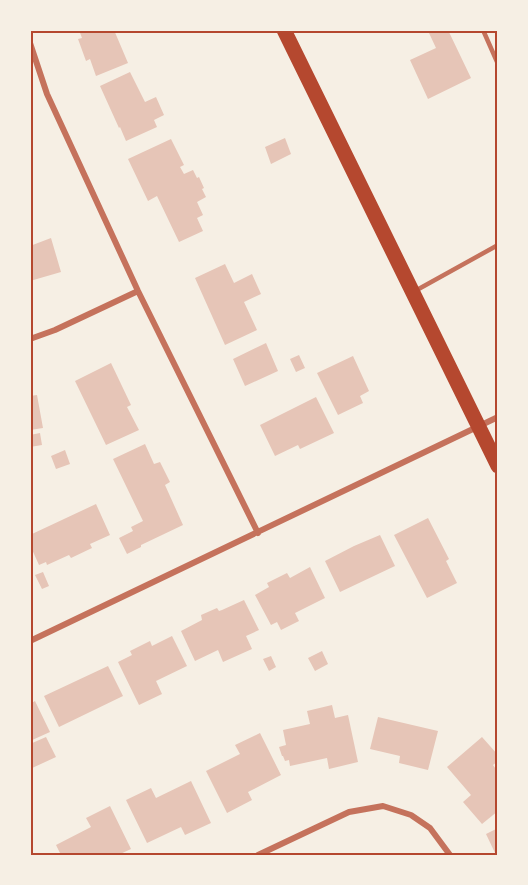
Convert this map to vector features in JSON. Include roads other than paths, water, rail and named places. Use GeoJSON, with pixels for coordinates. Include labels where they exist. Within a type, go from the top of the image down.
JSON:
{"type":"FeatureCollection","features":[{"type":"Feature","properties":{"kind":"main road"},"geometry":{"type":"LineString","coordinates":[[284,30],[498,466]]}},
{"type":"Feature","properties":{"kind":"street"},"geometry":{"type":"LineString","coordinates":[[30,43],[47,94],[138,291],[258,533]]}},
{"type":"Feature","properties":{"kind":"street"},"geometry":{"type":"LineString","coordinates":[[30,339],[55,330],[138,291]]}},
{"type":"Feature","properties":{"kind":"street"},"geometry":{"type":"LineString","coordinates":[[30,641],[498,417]]}},
{"type":"Feature","properties":{"kind":"street"},"geometry":{"type":"LineString","coordinates":[[258,855],[349,812],[383,806],[411,815],[430,828],[450,855]]}},
{"type":"Feature","properties":{"kind":"lane"},"geometry":{"type":"LineString","coordinates":[[483,30],[498,64]]}},
{"type":"Feature","properties":{"kind":"lane"},"geometry":{"type":"LineString","coordinates":[[413,292],[498,244]]}}]}
